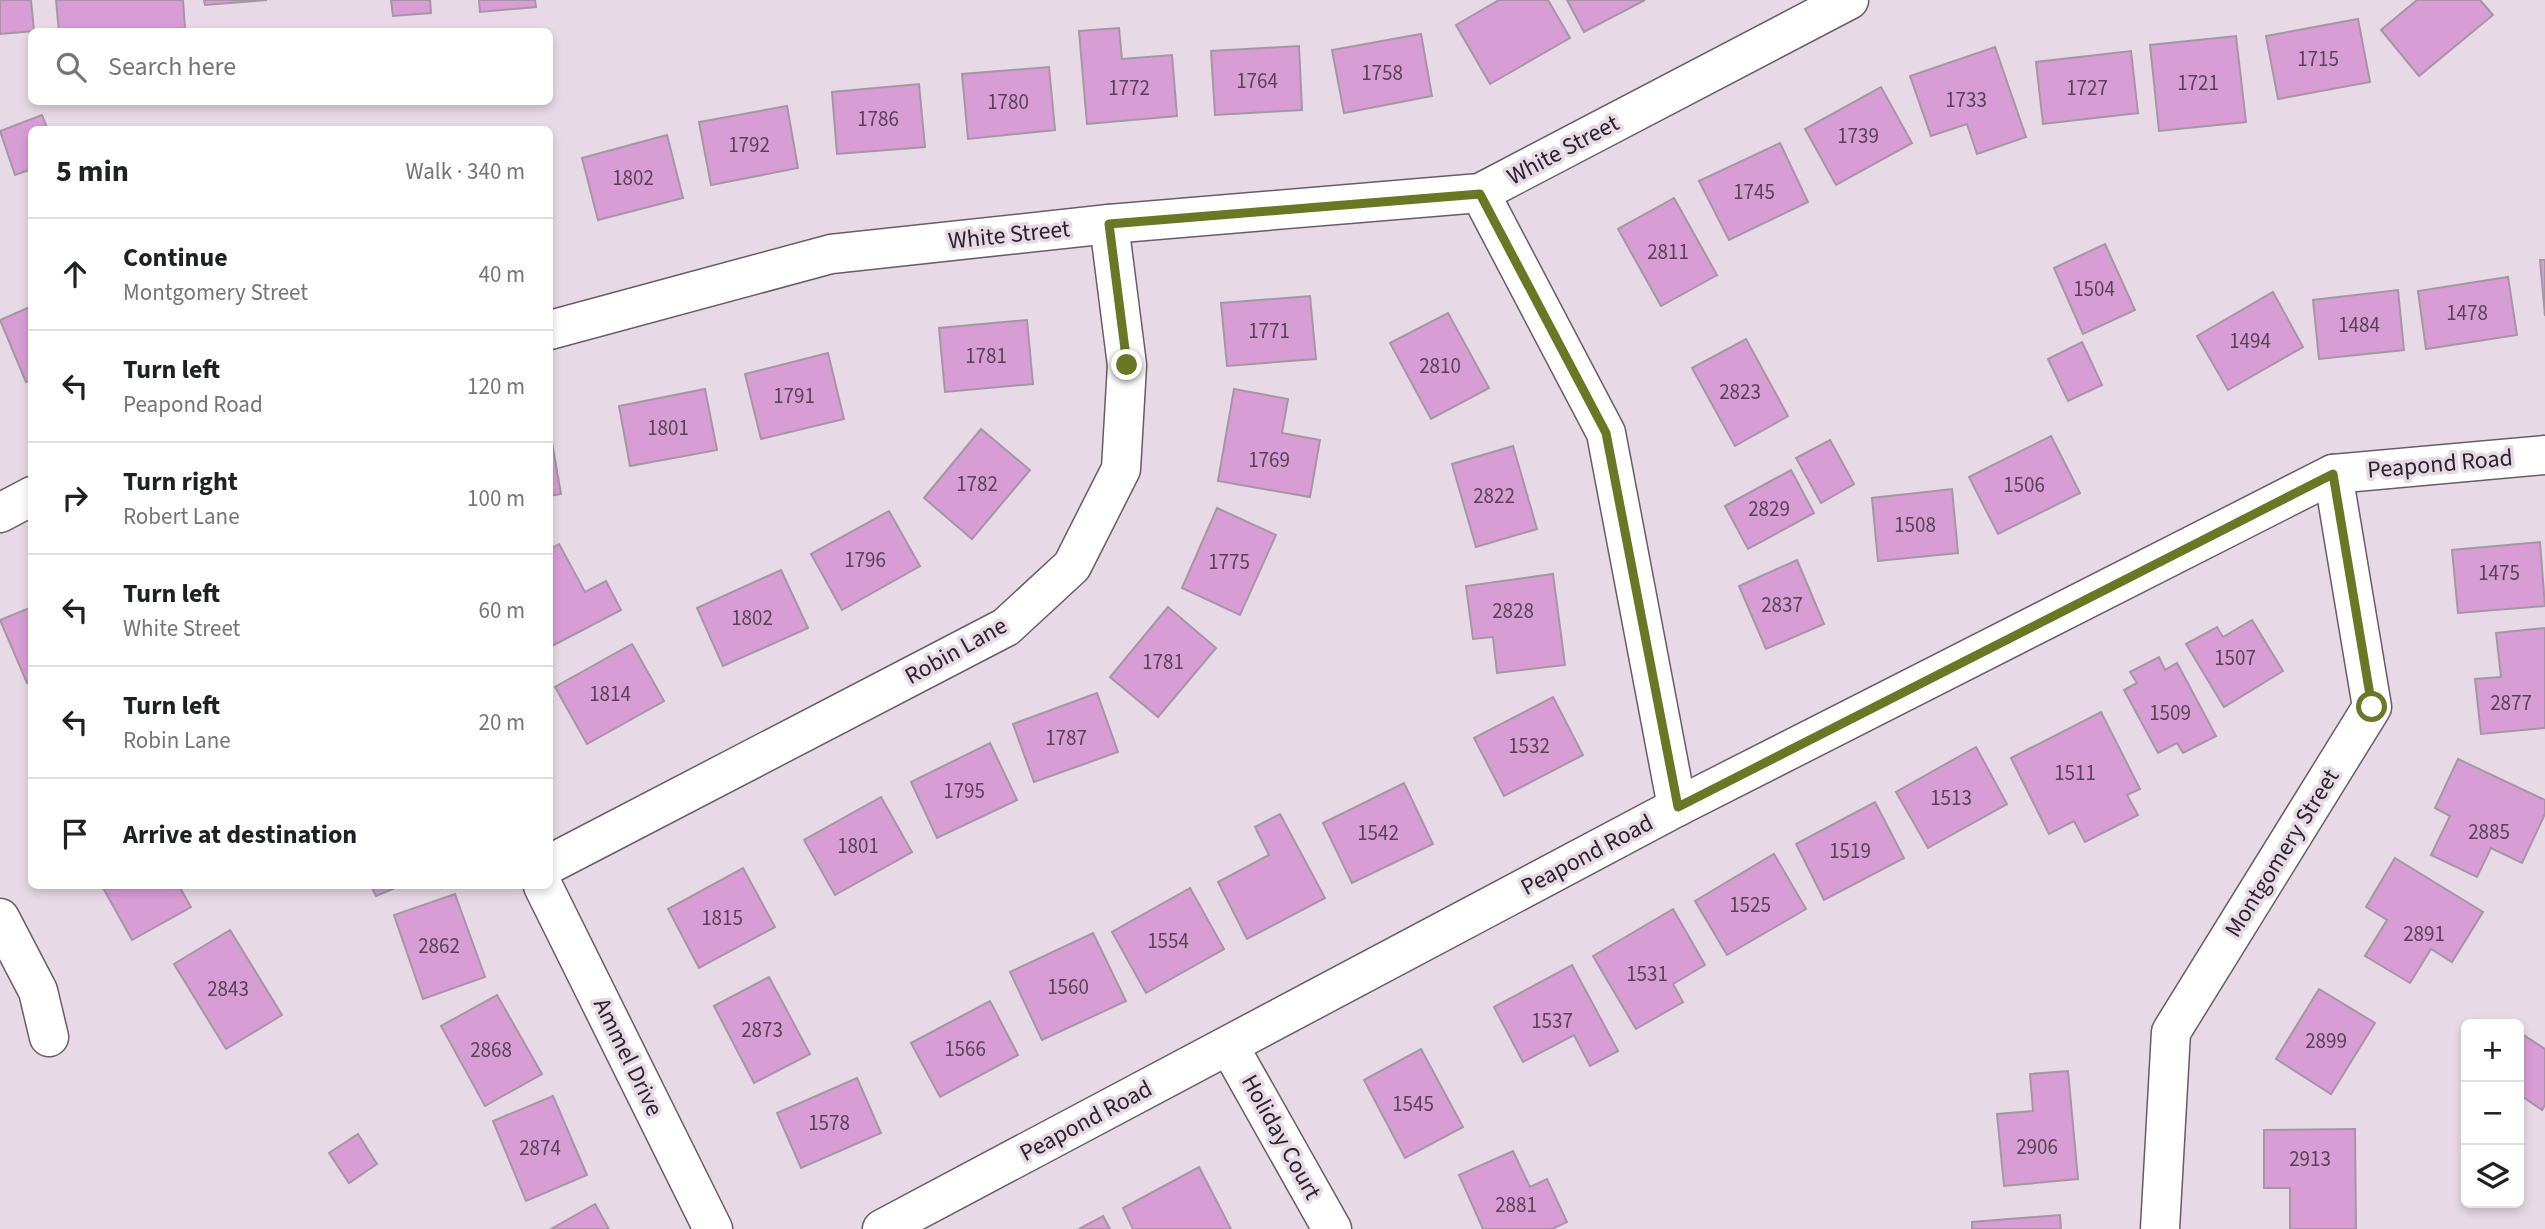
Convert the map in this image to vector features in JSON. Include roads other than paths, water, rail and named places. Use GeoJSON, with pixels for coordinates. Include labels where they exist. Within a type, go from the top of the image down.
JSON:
{"type":"FeatureCollection","features":[{"type":"Feature","properties":{"kind":"street","name":"White Street"},"geometry":{"type":"LineString","coordinates":[[553,329],[831,254],[1109,224],[1480,194],[1849,0]]}},
{"type":"Feature","properties":{"kind":"street"},"geometry":{"type":"LineString","coordinates":[[1480,194],[1606,433],[1678,807]]}},
{"type":"Feature","properties":{"kind":"street","name":"Robin Lane"},"geometry":{"type":"LineString","coordinates":[[553,862],[1006,627],[1072,566],[1121,469],[1127,365],[1109,224]]}},
{"type":"Feature","properties":{"kind":"street","name":"Peapond Road"},"geometry":{"type":"LineString","coordinates":[[882,1229],[1678,807],[2333,474],[2545,455]]}},
{"type":"Feature","properties":{"kind":"street","name":"Montgomery Street"},"geometry":{"type":"LineString","coordinates":[[2160,1229],[2171,1032],[2372,707],[2333,474]]}},
{"type":"Feature","properties":{"kind":"street"},"geometry":{"type":"LineString","coordinates":[[0,513],[28,498]]}},
{"type":"Feature","properties":{"kind":"street","name":"Ammel Drive"},"geometry":{"type":"LineString","coordinates":[[544,889],[713,1229]]}},
{"type":"Feature","properties":{"kind":"street"},"geometry":{"type":"LineString","coordinates":[[0,918],[38,991],[49,1037]]}},
{"type":"Feature","properties":{"kind":"street","name":"Holiday Court"},"geometry":{"type":"LineString","coordinates":[[1229,1046],[1332,1229]]}}]}
